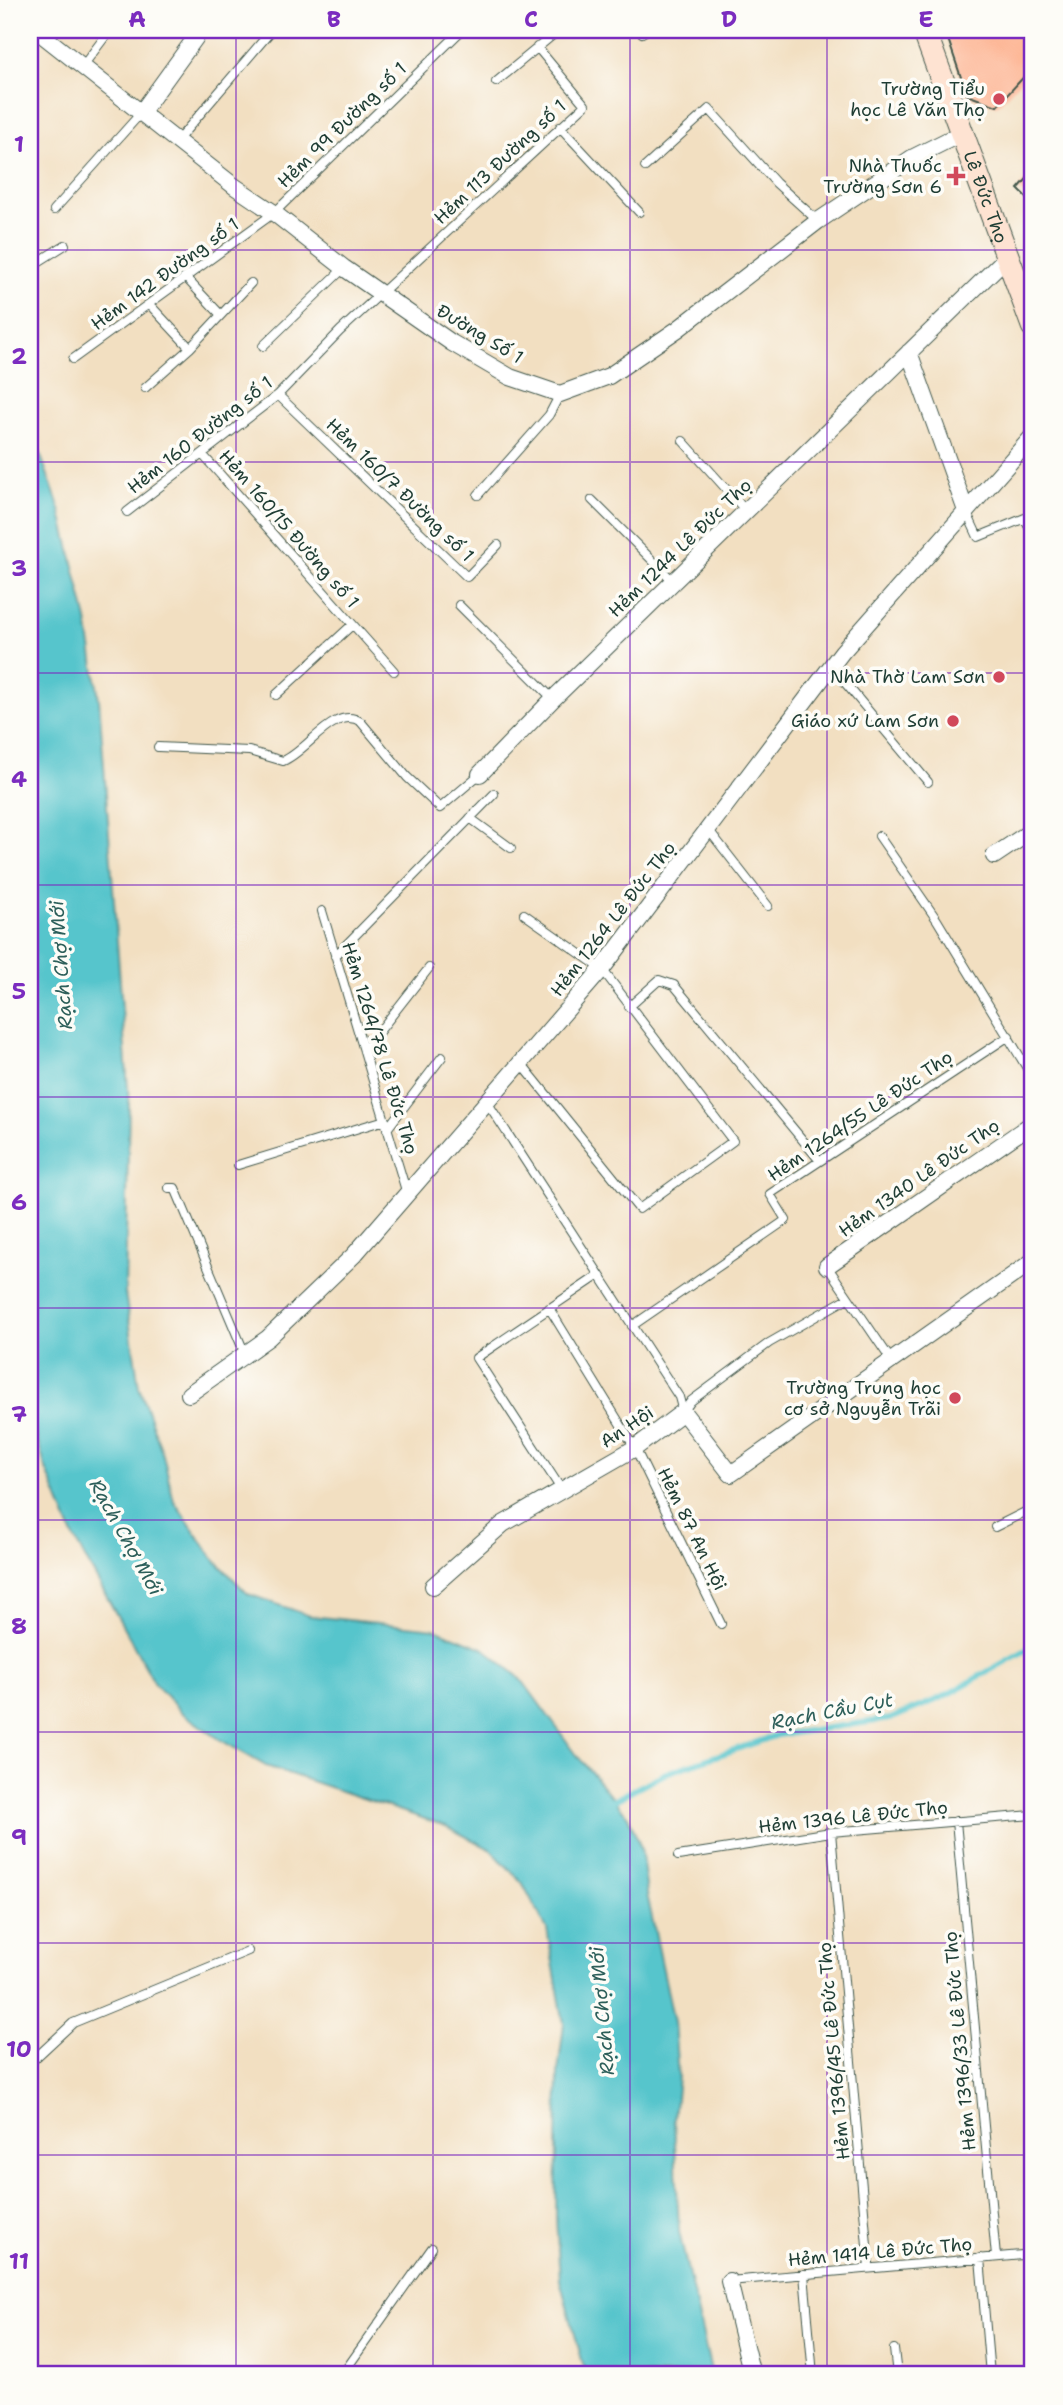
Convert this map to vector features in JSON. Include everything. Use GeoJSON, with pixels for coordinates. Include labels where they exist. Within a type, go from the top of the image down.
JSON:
{"type":"FeatureCollection","features":[{"type":"Feature","properties":{"kind":"main road","name":"Lê Đức Thọ"},"geometry":{"type":"LineString","coordinates":[[925,30],[1033,326]]}},
{"type":"Feature","properties":{"kind":"street","name":"Đường Số 1"},"geometry":{"type":"LineString","coordinates":[[32,30],[344,268],[452,343],[510,377],[559,394]]}},
{"type":"Feature","properties":{"kind":"street"},"geometry":{"type":"LineString","coordinates":[[141,113],[201,30]]}},
{"type":"Feature","properties":{"kind":"street"},"geometry":{"type":"LineString","coordinates":[[559,394],[609,376],[678,329],[818,221],[912,158],[964,132]]}},
{"type":"Feature","properties":{"kind":"street","name":"Hẻm 1244 Lê Đức Thọ"},"geometry":{"type":"LineString","coordinates":[[481,774],[553,699],[1008,256]]}},
{"type":"Feature","properties":{"kind":"street"},"geometry":{"type":"LineString","coordinates":[[909,352],[966,512]]}},
{"type":"Feature","properties":{"kind":"street","name":"Hẻm 1264 Lê Đức Thọ"},"geometry":{"type":"LineString","coordinates":[[189,1394],[268,1338],[354,1255],[602,969],[831,666],[1033,436]]}},
{"type":"Feature","properties":{"kind":"street"},"geometry":{"type":"LineString","coordinates":[[994,856],[1033,830]]}},
{"type":"Feature","properties":{"kind":"street","name":"Hẻm 1340 Lê Đức Thọ"},"geometry":{"type":"LineString","coordinates":[[827,1266],[1033,1122]]}},
{"type":"Feature","properties":{"kind":"street"},"geometry":{"type":"LineString","coordinates":[[683,1412],[731,1474],[1033,1261]]}},
{"type":"Feature","properties":{"kind":"street","name":"An Hội"},"geometry":{"type":"LineString","coordinates":[[433,1586],[503,1524],[635,1448],[683,1412]]}},
{"type":"Feature","properties":{"kind":"street"},"geometry":{"type":"LineString","coordinates":[[729,2281],[752,2375]]}},
{"type":"Feature","properties":{"kind":"lane"},"geometry":{"type":"LineString","coordinates":[[82,66],[110,30]]}},
{"type":"Feature","properties":{"kind":"lane"},"geometry":{"type":"LineString","coordinates":[[177,141],[272,30]]}},
{"type":"Feature","properties":{"kind":"lane","name":"Hẻm 99 Đường số 1"},"geometry":{"type":"LineString","coordinates":[[274,213],[462,30]]}},
{"type":"Feature","properties":{"kind":"lane"},"geometry":{"type":"LineString","coordinates":[[496,82],[559,30]]}},
{"type":"Feature","properties":{"kind":"lane"},"geometry":{"type":"LineString","coordinates":[[639,30],[642,33],[647,30]]}},
{"type":"Feature","properties":{"kind":"lane","name":"Hẻm 113 Đường số 1"},"geometry":{"type":"LineString","coordinates":[[381,293],[585,105],[537,47]]}},
{"type":"Feature","properties":{"kind":"lane"},"geometry":{"type":"LineString","coordinates":[[645,167],[709,109],[776,183],[818,221]]}},
{"type":"Feature","properties":{"kind":"lane"},"geometry":{"type":"LineString","coordinates":[[54,210],[141,113]]}},
{"type":"Feature","properties":{"kind":"lane"},"geometry":{"type":"LineString","coordinates":[[560,127],[639,212]]}},
{"type":"Feature","properties":{"kind":"lane","name":"Hẻm 142 Đường số 1"},"geometry":{"type":"LineString","coordinates":[[74,359],[274,213]]}},
{"type":"Feature","properties":{"kind":"lane"},"geometry":{"type":"LineString","coordinates":[[30,267],[65,245]]}},
{"type":"Feature","properties":{"kind":"lane"},"geometry":{"type":"LineString","coordinates":[[263,346],[344,268]]}},
{"type":"Feature","properties":{"kind":"lane"},"geometry":{"type":"LineString","coordinates":[[186,278],[221,315]]}},
{"type":"Feature","properties":{"kind":"lane"},"geometry":{"type":"LineString","coordinates":[[145,388],[190,348],[251,283]]}},
{"type":"Feature","properties":{"kind":"lane","name":"Hẻm 160 Đường số 1"},"geometry":{"type":"LineString","coordinates":[[127,512],[278,395],[381,293]]}},
{"type":"Feature","properties":{"kind":"lane"},"geometry":{"type":"LineString","coordinates":[[149,304],[190,348]]}},
{"type":"Feature","properties":{"kind":"lane"},"geometry":{"type":"LineString","coordinates":[[478,495],[549,415],[559,394]]}},
{"type":"Feature","properties":{"kind":"lane","name":"Hẻm 160/7 Đường số 1"},"geometry":{"type":"LineString","coordinates":[[278,395],[467,577],[498,545]]}},
{"type":"Feature","properties":{"kind":"lane"},"geometry":{"type":"LineString","coordinates":[[683,442],[746,511]]}},
{"type":"Feature","properties":{"kind":"lane","name":"Hẻm 160/15 Đường số 1"},"geometry":{"type":"LineString","coordinates":[[202,454],[394,671]]}},
{"type":"Feature","properties":{"kind":"lane"},"geometry":{"type":"LineString","coordinates":[[592,500],[674,582]]}},
{"type":"Feature","properties":{"kind":"lane"},"geometry":{"type":"LineString","coordinates":[[966,512],[978,537],[1025,518],[1033,536]]}},
{"type":"Feature","properties":{"kind":"lane"},"geometry":{"type":"LineString","coordinates":[[459,605],[553,699]]}},
{"type":"Feature","properties":{"kind":"lane","name":"Hẻm 160/15 Đường số 1"},"geometry":{"type":"LineString","coordinates":[[276,695],[352,625]]}},
{"type":"Feature","properties":{"kind":"lane"},"geometry":{"type":"LineString","coordinates":[[831,666],[928,782]]}},
{"type":"Feature","properties":{"kind":"lane"},"geometry":{"type":"LineString","coordinates":[[158,747],[249,751],[283,761],[300,751],[336,720],[351,717],[361,722],[407,777],[440,808],[481,774]]}},
{"type":"Feature","properties":{"kind":"lane"},"geometry":{"type":"LineString","coordinates":[[335,956],[494,794]]}},
{"type":"Feature","properties":{"kind":"lane"},"geometry":{"type":"LineString","coordinates":[[470,818],[511,848]]}},
{"type":"Feature","properties":{"kind":"lane"},"geometry":{"type":"LineString","coordinates":[[708,829],[768,906]]}},
{"type":"Feature","properties":{"kind":"lane"},"geometry":{"type":"LineString","coordinates":[[879,836],[937,920],[1033,1078]]}},
{"type":"Feature","properties":{"kind":"lane","name":"Hẻm 1264/78 Lê Đức Thọ"},"geometry":{"type":"LineString","coordinates":[[322,911],[407,1194]]}},
{"type":"Feature","properties":{"kind":"lane"},"geometry":{"type":"LineString","coordinates":[[521,1063],[639,1209],[733,1141],[602,969],[524,914]]}},
{"type":"Feature","properties":{"kind":"lane"},"geometry":{"type":"LineString","coordinates":[[364,1051],[429,968]]}},
{"type":"Feature","properties":{"kind":"lane"},"geometry":{"type":"LineString","coordinates":[[629,1007],[659,980],[674,985],[820,1161]]}},
{"type":"Feature","properties":{"kind":"lane","name":"Hẻm 1264/55 Lê Đức Thọ"},"geometry":{"type":"LineString","coordinates":[[632,1326],[786,1220],[770,1194],[1009,1036]]}},
{"type":"Feature","properties":{"kind":"lane"},"geometry":{"type":"LineString","coordinates":[[387,1129],[442,1057]]}},
{"type":"Feature","properties":{"kind":"lane"},"geometry":{"type":"LineString","coordinates":[[487,1102],[679,1396],[683,1412]]}},
{"type":"Feature","properties":{"kind":"lane"},"geometry":{"type":"LineString","coordinates":[[238,1165],[384,1120]]}},
{"type":"Feature","properties":{"kind":"lane"},"geometry":{"type":"LineString","coordinates":[[169,1188],[175,1188],[245,1354]]}},
{"type":"Feature","properties":{"kind":"lane"},"geometry":{"type":"LineString","coordinates":[[827,1266],[891,1360]]}},
{"type":"Feature","properties":{"kind":"lane"},"geometry":{"type":"LineString","coordinates":[[561,1489],[476,1358],[599,1275]]}},
{"type":"Feature","properties":{"kind":"lane"},"geometry":{"type":"LineString","coordinates":[[683,1412],[691,1401],[769,1343],[848,1298]]}},
{"type":"Feature","properties":{"kind":"lane"},"geometry":{"type":"LineString","coordinates":[[549,1308],[635,1448]]}},
{"type":"Feature","properties":{"kind":"lane","name":"Hẻm 87 An Hội"},"geometry":{"type":"LineString","coordinates":[[635,1448],[721,1624]]}},
{"type":"Feature","properties":{"kind":"lane"},"geometry":{"type":"LineString","coordinates":[[995,1527],[1033,1508]]}},
{"type":"Feature","properties":{"kind":"lane","name":"Hẻm 1396 Lê Đức Thọ"},"geometry":{"type":"LineString","coordinates":[[678,1856],[831,1832],[1033,1815]]}},
{"type":"Feature","properties":{"kind":"lane","name":"Hẻm 1396/33 Lê Đức Thọ"},"geometry":{"type":"LineString","coordinates":[[956,1821],[996,2257]]}},
{"type":"Feature","properties":{"kind":"lane","name":"Hẻm 1396/45 Lê Đức Thọ"},"geometry":{"type":"LineString","coordinates":[[831,1832],[869,2268]]}},
{"type":"Feature","properties":{"kind":"lane"},"geometry":{"type":"LineString","coordinates":[[30,2063],[73,2023],[248,1951]]}},
{"type":"Feature","properties":{"kind":"lane"},"geometry":{"type":"LineString","coordinates":[[346,2373],[432,2248]]}},
{"type":"Feature","properties":{"kind":"lane","name":"Hẻm 1414 Lê Đức Thọ"},"geometry":{"type":"LineString","coordinates":[[729,2281],[1033,2253]]}},
{"type":"Feature","properties":{"kind":"lane"},"geometry":{"type":"LineString","coordinates":[[980,2258],[990,2375]]}},
{"type":"Feature","properties":{"kind":"lane"},"geometry":{"type":"LineString","coordinates":[[804,2274],[813,2375]]}},
{"type":"Feature","properties":{"kind":"lane"},"geometry":{"type":"LineString","coordinates":[[894,2349],[897,2375]]}},
{"type":"Feature","properties":{"kind":"water","name":"Rạch Chợ Mới"},"geometry":{"type":"Polygon","coordinates":[[[30,426],[60,509],[87,620],[99,699],[129,1103],[125,1293],[139,1387],[163,1455],[174,1501],[213,1558],[248,1594],[310,1616],[435,1629],[483,1648],[521,1679],[579,1758],[628,1816],[641,1848],[647,1894],[674,2022],[678,2076],[674,2120],[679,2232],[712,2375],[586,2375],[560,2280],[556,2218],[558,2072],[564,2024],[547,1929],[522,1882],[490,1849],[446,1826],[266,1766],[219,1739],[181,1712],[155,1684],[74,1538],[46,1469],[30,1415],[30,426]]]}},
{"type":"Feature","properties":{"kind":"building","name":"Trường Tiểu học Lê Văn Thọ"},"geometry":{"type":"Polygon","coordinates":[[[952,30],[1033,30],[1033,72],[1030,70],[997,106],[967,95],[947,36],[952,30]]]}},
{"type":"Feature","properties":{"kind":"building"},"geometry":{"type":"Polygon","coordinates":[[[1033,172],[1033,204],[1018,189],[1033,172]]]}},
{"type":"Feature","properties":{"kind":"waterway","name":"Rạch Cầu Cụt"},"geometry":{"type":"LineString","coordinates":[[609,1803],[666,1773],[778,1735],[890,1719],[941,1698],[1033,1646]]}},
{"type":"Feature","properties":{"kind":"place","name":"Trường Tiểu học Lê Văn Thọ"},"geometry":{"type":"Point","coordinates":[999,99]}},
{"type":"Feature","properties":{"kind":"place","name":"Nhà Thuốc Trường Sơn 6"},"geometry":{"type":"Point","coordinates":[956,176]}},
{"type":"Feature","properties":{"kind":"place","name":"Nhà Thờ Lam Sơn"},"geometry":{"type":"Point","coordinates":[999,677]}},
{"type":"Feature","properties":{"kind":"place","name":"Giáo xứ Lam Sơn"},"geometry":{"type":"Point","coordinates":[953,721]}},
{"type":"Feature","properties":{"kind":"place","name":"Trường Trung học cơ sở Nguyễn Trãi"},"geometry":{"type":"Point","coordinates":[955,1398]}}]}
